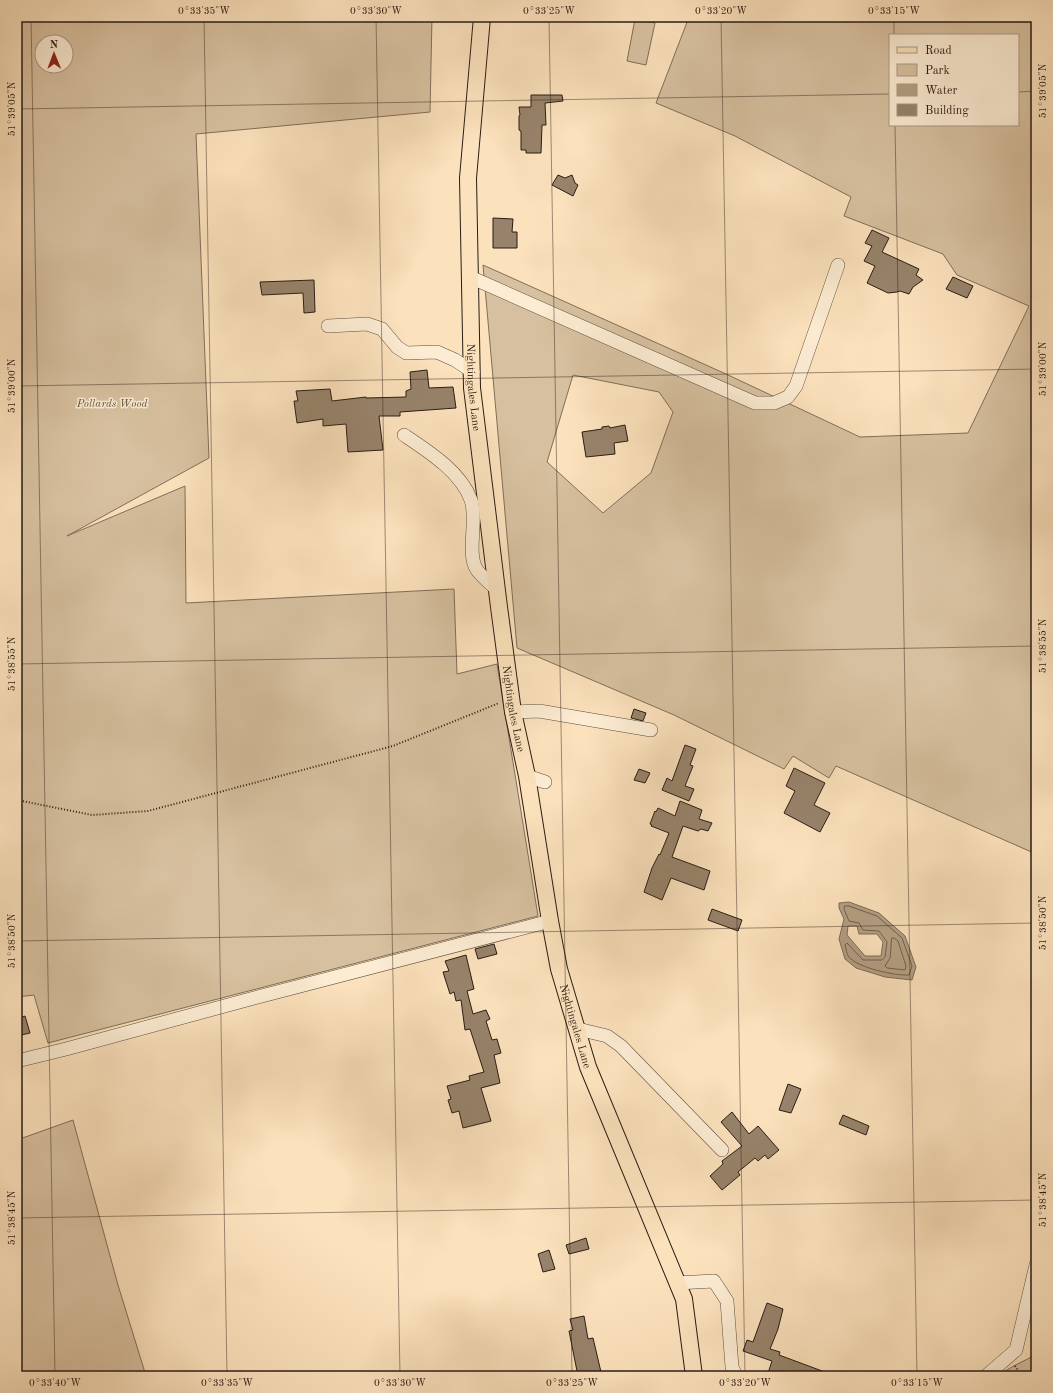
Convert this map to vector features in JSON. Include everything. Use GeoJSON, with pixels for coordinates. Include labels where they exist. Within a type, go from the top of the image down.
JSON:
{"type":"FeatureCollection","features":[{"type":"Feature","properties":{"kind":"main road","name":"Nightingales Lane"},"geometry":{"type":"LineString","coordinates":[[482,17],[468,178],[473,372],[472,388],[496,589],[508,707],[527,776],[559,969],[588,1067],[684,1299],[694,1376]]}},
{"type":"Feature","properties":{"kind":"street"},"geometry":{"type":"LineString","coordinates":[[470,277],[756,403],[774,402],[788,396],[796,386],[838,265]]}},
{"type":"Feature","properties":{"kind":"street"},"geometry":{"type":"LineString","coordinates":[[328,326],[367,324],[382,328],[397,347],[406,353],[437,352],[455,360],[473,372]]}},
{"type":"Feature","properties":{"kind":"street"},"geometry":{"type":"LineString","coordinates":[[404,435],[433,455],[454,475],[467,491],[473,507],[473,560],[477,569],[496,589]]}},
{"type":"Feature","properties":{"kind":"street"},"geometry":{"type":"LineString","coordinates":[[508,707],[651,730]]}},
{"type":"Feature","properties":{"kind":"street"},"geometry":{"type":"LineString","coordinates":[[527,776],[545,782]]}},
{"type":"Feature","properties":{"kind":"street"},"geometry":{"type":"LineString","coordinates":[[17,1061],[550,921]]}},
{"type":"Feature","properties":{"kind":"street"},"geometry":{"type":"LineString","coordinates":[[578,1029],[607,1036],[621,1046],[722,1150]]}},
{"type":"Feature","properties":{"kind":"street"},"geometry":{"type":"LineString","coordinates":[[986,1376],[1016,1350],[1036,1265]]}},
{"type":"Feature","properties":{"kind":"street"},"geometry":{"type":"LineString","coordinates":[[677,1283],[714,1280],[727,1301],[732,1368],[736,1376]]}},
{"type":"Feature","properties":{"kind":"path"},"geometry":{"type":"LineString","coordinates":[[17,800],[92,815],[148,811],[393,746],[508,707]]}},
{"type":"Feature","properties":{"kind":"green space","name":"Pollards Wood"},"geometry":{"type":"Polygon","coordinates":[[[17,17],[432,17],[430,112],[196,134],[209,458],[67,536],[185,486],[186,603],[454,589],[457,674],[497,664],[538,916],[48,1043],[34,995],[17,997],[17,17]]]}},
{"type":"Feature","properties":{"kind":"green space"},"geometry":{"type":"Polygon","coordinates":[[[689,17],[760,17],[792,20],[794,17],[1036,17],[1036,854],[836,766],[829,778],[793,756],[784,769],[674,715],[517,648],[483,265],[726,374],[860,437],[968,433],[1029,306],[957,275],[943,254],[844,216],[851,197],[735,136],[656,103],[689,17]],[[573,375],[547,462],[603,513],[651,473],[673,412],[659,392],[573,375]]]}},
{"type":"Feature","properties":{"kind":"green space"},"geometry":{"type":"Polygon","coordinates":[[[635,19],[655,23],[646,65],[627,61],[635,19]]]}},
{"type":"Feature","properties":{"kind":"green space"},"geometry":{"type":"Polygon","coordinates":[[[73,1120],[118,1285],[146,1376],[17,1376],[17,1140],[73,1120]]]}},
{"type":"Feature","properties":{"kind":"green space"},"geometry":{"type":"Polygon","coordinates":[[[1036,1354],[1036,1376],[999,1376],[1008,1369],[1036,1354]]]}},
{"type":"Feature","properties":{"kind":"water"},"geometry":{"type":"Polygon","coordinates":[[[849,902],[879,913],[905,936],[916,967],[912,980],[885,977],[856,968],[845,959],[839,939],[844,919],[839,908],[839,903],[849,902]],[[848,926],[847,935],[865,956],[881,956],[883,942],[877,934],[859,934],[857,926],[848,926]]]}},
{"type":"Feature","properties":{"kind":"building"},"geometry":{"type":"Polygon","coordinates":[[[531,95],[562,95],[563,101],[545,103],[546,125],[542,125],[541,153],[526,153],[526,150],[521,150],[519,107],[531,107],[531,95]]]}},
{"type":"Feature","properties":{"kind":"building"},"geometry":{"type":"Polygon","coordinates":[[[558,175],[565,178],[572,175],[575,183],[578,185],[573,196],[552,185],[558,175]]]}},
{"type":"Feature","properties":{"kind":"building"},"geometry":{"type":"Polygon","coordinates":[[[493,218],[513,219],[512,232],[517,232],[517,248],[493,248],[493,218]]]}},
{"type":"Feature","properties":{"kind":"building"},"geometry":{"type":"Polygon","coordinates":[[[872,230],[889,238],[882,252],[919,269],[916,275],[923,280],[913,287],[909,294],[900,291],[888,293],[867,283],[875,266],[864,261],[872,246],[865,243],[872,230]]]}},
{"type":"Feature","properties":{"kind":"building"},"geometry":{"type":"Polygon","coordinates":[[[953,277],[973,286],[967,298],[946,289],[953,277]]]}},
{"type":"Feature","properties":{"kind":"building"},"geometry":{"type":"Polygon","coordinates":[[[314,280],[315,312],[304,313],[303,293],[262,295],[260,282],[314,280]]]}},
{"type":"Feature","properties":{"kind":"building"},"geometry":{"type":"Polygon","coordinates":[[[427,370],[429,388],[453,387],[456,408],[400,412],[400,416],[379,416],[383,450],[348,452],[346,424],[323,426],[323,419],[297,423],[294,401],[298,401],[296,391],[330,389],[332,401],[366,397],[406,397],[406,391],[411,389],[410,372],[427,370]]]}},
{"type":"Feature","properties":{"kind":"building"},"geometry":{"type":"Polygon","coordinates":[[[625,425],[628,441],[614,443],[615,454],[586,457],[582,432],[602,429],[602,427],[609,426],[610,428],[625,425]]]}},
{"type":"Feature","properties":{"kind":"building"},"geometry":{"type":"Polygon","coordinates":[[[634,709],[646,713],[643,721],[631,718],[634,709]]]}},
{"type":"Feature","properties":{"kind":"building"},"geometry":{"type":"Polygon","coordinates":[[[685,745],[696,749],[690,765],[693,766],[685,786],[694,789],[689,801],[662,790],[667,778],[672,781],[685,745]]]}},
{"type":"Feature","properties":{"kind":"building"},"geometry":{"type":"Polygon","coordinates":[[[794,768],[825,783],[814,805],[830,813],[820,832],[784,813],[795,791],[786,786],[794,768]]]}},
{"type":"Feature","properties":{"kind":"building"},"geometry":{"type":"Polygon","coordinates":[[[639,769],[650,773],[645,783],[634,780],[639,769]]]}},
{"type":"Feature","properties":{"kind":"building"},"geometry":{"type":"Polygon","coordinates":[[[680,801],[702,810],[699,819],[712,823],[708,831],[701,829],[698,831],[683,826],[672,857],[710,871],[704,890],[671,878],[662,900],[644,892],[652,868],[659,854],[660,855],[669,833],[651,826],[652,825],[650,824],[655,811],[656,812],[658,808],[675,816],[680,801]]]}},
{"type":"Feature","properties":{"kind":"building"},"geometry":{"type":"Polygon","coordinates":[[[712,909],[742,920],[738,931],[708,920],[712,909]]]}},
{"type":"Feature","properties":{"kind":"building"},"geometry":{"type":"Polygon","coordinates":[[[494,944],[497,954],[478,959],[475,949],[494,944]]]}},
{"type":"Feature","properties":{"kind":"building"},"geometry":{"type":"Polygon","coordinates":[[[466,955],[474,989],[467,991],[473,1014],[486,1010],[490,1019],[486,1021],[492,1040],[497,1039],[501,1053],[494,1055],[500,1083],[481,1088],[491,1121],[463,1128],[459,1111],[452,1113],[448,1100],[451,1099],[447,1086],[470,1080],[469,1076],[484,1072],[470,1029],[465,1030],[461,1000],[456,1001],[454,992],[450,994],[443,972],[449,971],[445,961],[466,955]]]}},
{"type":"Feature","properties":{"kind":"building"},"geometry":{"type":"Polygon","coordinates":[[[25,1016],[30,1033],[17,1036],[17,1019],[25,1016]]]}},
{"type":"Feature","properties":{"kind":"building"},"geometry":{"type":"Polygon","coordinates":[[[788,1084],[801,1089],[791,1113],[779,1110],[788,1084]]]}},
{"type":"Feature","properties":{"kind":"building"},"geometry":{"type":"Polygon","coordinates":[[[732,1112],[749,1134],[758,1126],[779,1150],[768,1159],[765,1155],[758,1161],[755,1158],[738,1172],[740,1175],[722,1190],[710,1176],[723,1164],[722,1161],[742,1146],[721,1122],[732,1112]]]}},
{"type":"Feature","properties":{"kind":"building"},"geometry":{"type":"Polygon","coordinates":[[[843,1115],[869,1126],[866,1135],[839,1124],[843,1115]]]}},
{"type":"Feature","properties":{"kind":"building"},"geometry":{"type":"Polygon","coordinates":[[[586,1238],[589,1249],[569,1254],[566,1245],[586,1238]]]}},
{"type":"Feature","properties":{"kind":"building"},"geometry":{"type":"Polygon","coordinates":[[[549,1250],[555,1269],[543,1272],[538,1254],[549,1250]]]}},
{"type":"Feature","properties":{"kind":"building"},"geometry":{"type":"Polygon","coordinates":[[[767,1303],[783,1309],[778,1329],[770,1349],[780,1352],[779,1355],[833,1376],[767,1376],[772,1361],[743,1351],[747,1340],[753,1342],[767,1303]]]}},
{"type":"Feature","properties":{"kind":"building"},"geometry":{"type":"Polygon","coordinates":[[[584,1316],[588,1339],[593,1338],[601,1372],[578,1376],[569,1331],[573,1330],[570,1319],[584,1316]]]}}]}
